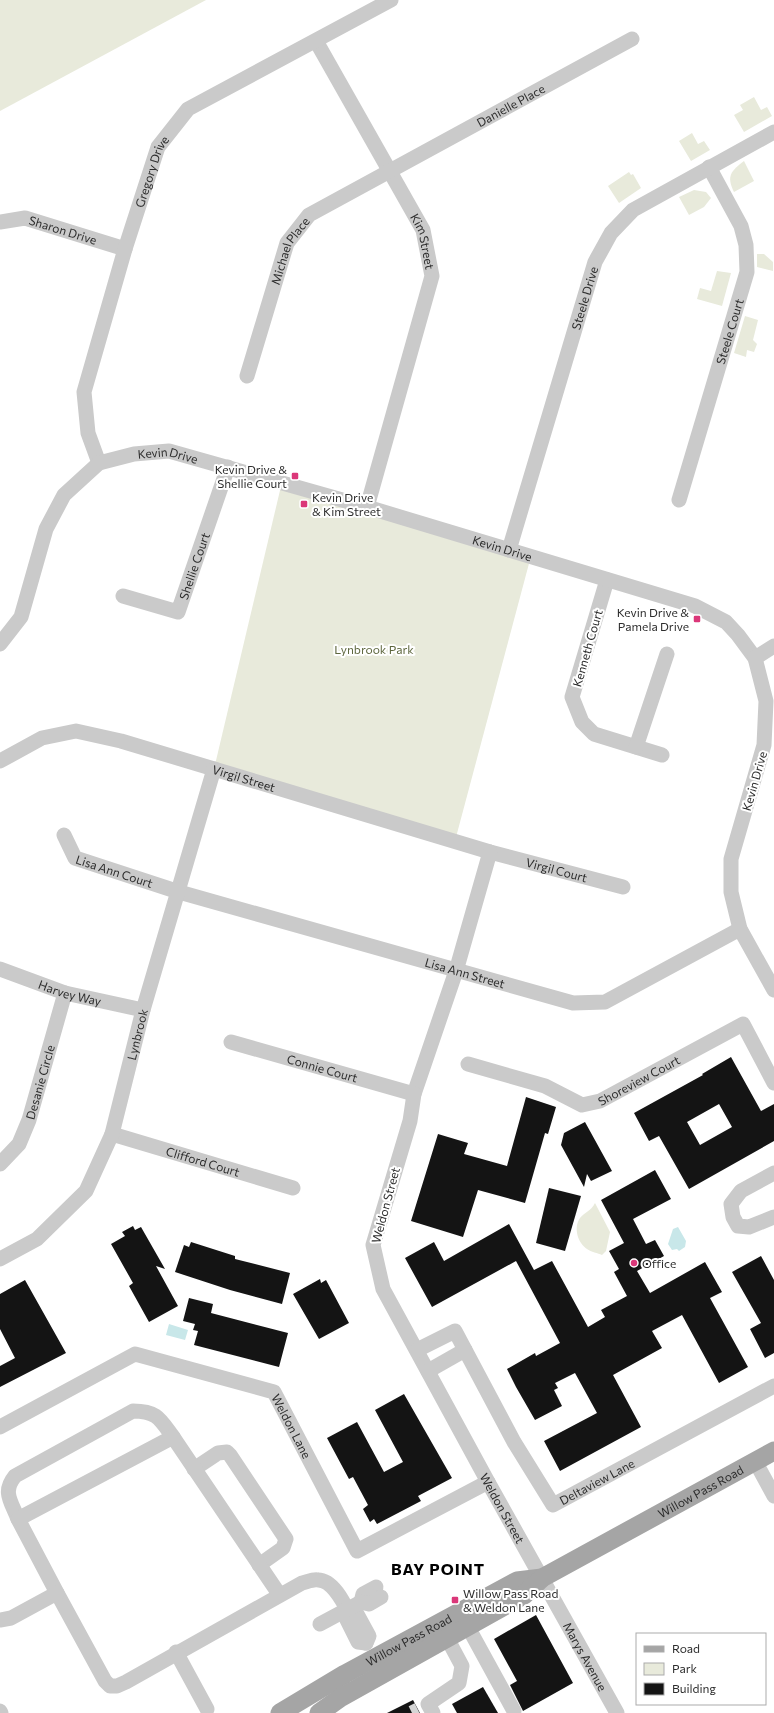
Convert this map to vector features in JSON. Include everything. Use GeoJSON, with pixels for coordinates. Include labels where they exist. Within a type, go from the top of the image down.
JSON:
{"type":"FeatureCollection","features":[{"type":"Feature","properties":{"kind":"main road","name":"Willow Pass Road"},"geometry":{"type":"LineString","coordinates":[[324,1712],[340,1698],[524,1595],[542,1578],[774,1451]]}},
{"type":"Feature","properties":{"kind":"main road","name":"Willow Pass Road"},"geometry":{"type":"LineString","coordinates":[[280,1713],[370,1650],[517,1581],[542,1578]]}},
{"type":"Feature","properties":{"kind":"street","name":"Gregory Drive"},"geometry":{"type":"LineString","coordinates":[[99,463],[88,433],[84,392],[125,249],[158,147],[188,109],[391,0]]}},
{"type":"Feature","properties":{"kind":"street","name":"Danielle Place"},"geometry":{"type":"LineString","coordinates":[[389,170],[632,39]]}},
{"type":"Feature","properties":{"kind":"street","name":"Kim Street"},"geometry":{"type":"LineString","coordinates":[[316,41],[423,230],[432,276],[368,507]]}},
{"type":"Feature","properties":{"kind":"street","name":"Steele Drive"},"geometry":{"type":"LineString","coordinates":[[509,550],[595,262],[611,234],[633,210],[774,132]]}},
{"type":"Feature","properties":{"kind":"street","name":"Steele Court"},"geometry":{"type":"LineString","coordinates":[[679,500],[747,272],[746,245],[741,226],[709,167]]}},
{"type":"Feature","properties":{"kind":"street","name":"Michael Place"},"geometry":{"type":"LineString","coordinates":[[247,376],[287,243],[309,215],[389,170]]}},
{"type":"Feature","properties":{"kind":"street","name":"Sharon Drive"},"geometry":{"type":"LineString","coordinates":[[0,222],[25,218],[125,249]]}},
{"type":"Feature","properties":{"kind":"street","name":"Kevin Drive"},"geometry":{"type":"LineString","coordinates":[[0,644],[21,617],[46,529],[64,495],[99,463],[134,454],[169,451],[368,507],[695,606],[726,622],[755,658],[766,701],[764,745],[731,859],[731,892],[740,928],[774,990]]}},
{"type":"Feature","properties":{"kind":"street","name":"Shellie Court"},"geometry":{"type":"LineString","coordinates":[[124,596],[178,612],[228,467]]}},
{"type":"Feature","properties":{"kind":"street","name":"Kenneth Court"},"geometry":{"type":"LineString","coordinates":[[607,580],[572,697],[582,722],[594,734],[662,755]]}},
{"type":"Feature","properties":{"kind":"street"},"geometry":{"type":"LineString","coordinates":[[755,658],[774,646]]}},
{"type":"Feature","properties":{"kind":"street"},"geometry":{"type":"LineString","coordinates":[[636,747],[667,654]]}},
{"type":"Feature","properties":{"kind":"street","name":"Virgil Street"},"geometry":{"type":"LineString","coordinates":[[0,761],[42,738],[76,731],[121,741],[490,852]]}},
{"type":"Feature","properties":{"kind":"street","name":"Lynbrook"},"geometry":{"type":"LineString","coordinates":[[0,1259],[37,1239],[86,1191],[112,1134],[143,1010],[214,769]]}},
{"type":"Feature","properties":{"kind":"street","name":"Lisa Ann Court"},"geometry":{"type":"LineString","coordinates":[[64,835],[75,858],[179,892]]}},
{"type":"Feature","properties":{"kind":"street","name":"Virgil Court"},"geometry":{"type":"LineString","coordinates":[[490,852],[623,887]]}},
{"type":"Feature","properties":{"kind":"street","name":"Weldon Street"},"geometry":{"type":"LineString","coordinates":[[490,852],[456,971],[414,1094],[410,1121],[373,1245],[383,1289],[542,1578]]}},
{"type":"Feature","properties":{"kind":"street","name":"Lisa Ann Street"},"geometry":{"type":"LineString","coordinates":[[179,892],[573,1003],[605,1002],[740,928]]}},
{"type":"Feature","properties":{"kind":"street","name":"Harvey Way"},"geometry":{"type":"LineString","coordinates":[[0,969],[65,993],[143,1010]]}},
{"type":"Feature","properties":{"kind":"street","name":"Desanie Circle"},"geometry":{"type":"LineString","coordinates":[[0,1164],[19,1144],[29,1120],[65,993]]}},
{"type":"Feature","properties":{"kind":"street","name":"Shoreview Court"},"geometry":{"type":"LineString","coordinates":[[468,1064],[545,1086],[582,1105],[600,1101],[743,1024],[774,1083]]}},
{"type":"Feature","properties":{"kind":"street","name":"Connie Court"},"geometry":{"type":"LineString","coordinates":[[231,1042],[414,1094]]}},
{"type":"Feature","properties":{"kind":"street","name":"Clifford Court"},"geometry":{"type":"LineString","coordinates":[[112,1134],[293,1188]]}},
{"type":"Feature","properties":{"kind":"street"},"geometry":{"type":"LineString","coordinates":[[774,1173],[741,1191],[731,1204],[733,1217],[738,1226],[749,1227],[774,1217]]}},
{"type":"Feature","properties":{"kind":"street","name":"Deltaview Lane"},"geometry":{"type":"LineString","coordinates":[[417,1350],[455,1331],[514,1442],[553,1505],[774,1386]]}},
{"type":"Feature","properties":{"kind":"street"},"geometry":{"type":"LineString","coordinates":[[428,1371],[465,1350]]}},
{"type":"Feature","properties":{"kind":"street","name":"Weldon Lane"},"geometry":{"type":"LineString","coordinates":[[0,1427],[135,1354],[274,1392],[358,1551],[488,1482]]}},
{"type":"Feature","properties":{"kind":"street"},"geometry":{"type":"LineString","coordinates":[[279,1594],[173,1437],[158,1417],[152,1413],[133,1411],[15,1476],[8,1484],[7,1493],[18,1519],[105,1681],[110,1686],[117,1686],[126,1682],[279,1594],[302,1583],[319,1579],[330,1585],[349,1612],[347,1620],[358,1642],[370,1650]]}},
{"type":"Feature","properties":{"kind":"street"},"geometry":{"type":"LineString","coordinates":[[18,1519],[173,1437]]}},
{"type":"Feature","properties":{"kind":"street"},"geometry":{"type":"LineString","coordinates":[[194,1469],[218,1453],[228,1452],[286,1539],[283,1548],[259,1565]]}},
{"type":"Feature","properties":{"kind":"street"},"geometry":{"type":"LineString","coordinates":[[755,1461],[774,1496]]}},
{"type":"Feature","properties":{"kind":"street","name":"Marys Avenue"},"geometry":{"type":"LineString","coordinates":[[542,1578],[617,1713]]}},
{"type":"Feature","properties":{"kind":"street"},"geometry":{"type":"LineString","coordinates":[[320,1624],[349,1612],[361,1602],[369,1604],[378,1592]]}},
{"type":"Feature","properties":{"kind":"street"},"geometry":{"type":"LineString","coordinates":[[0,1630],[7,1625],[6,1619],[57,1593]]}},
{"type":"Feature","properties":{"kind":"street"},"geometry":{"type":"LineString","coordinates":[[468,1627],[514,1711]]}},
{"type":"Feature","properties":{"kind":"street"},"geometry":{"type":"LineString","coordinates":[[426,1709],[459,1683],[462,1666],[448,1638]]}},
{"type":"Feature","properties":{"kind":"street"},"geometry":{"type":"LineString","coordinates":[[176,1652],[207,1709]]}},
{"type":"Feature","properties":{"kind":"green space"},"geometry":{"type":"Polygon","coordinates":[[[0,0],[206,0],[0,111],[0,0]]]}},
{"type":"Feature","properties":{"kind":"green space"},"geometry":{"type":"Polygon","coordinates":[[[754,97],[761,110],[767,107],[772,116],[744,132],[734,115],[743,110],[740,105],[754,97]]]}},
{"type":"Feature","properties":{"kind":"green space"},"geometry":{"type":"Polygon","coordinates":[[[692,133],[698,144],[704,141],[710,150],[691,161],[679,141],[692,133]]]}},
{"type":"Feature","properties":{"kind":"green space"},"geometry":{"type":"Polygon","coordinates":[[[744,161],[754,181],[734,192],[730,182],[731,174],[744,161]]]}},
{"type":"Feature","properties":{"kind":"green space"},"geometry":{"type":"Polygon","coordinates":[[[629,172],[631,175],[633,174],[641,188],[619,203],[608,186],[629,172]]]}},
{"type":"Feature","properties":{"kind":"green space"},"geometry":{"type":"Polygon","coordinates":[[[694,190],[706,192],[711,198],[704,207],[689,215],[679,197],[694,190]]]}},
{"type":"Feature","properties":{"kind":"green space"},"geometry":{"type":"Polygon","coordinates":[[[757,254],[764,254],[773,262],[773,271],[757,267],[757,254]]]}},
{"type":"Feature","properties":{"kind":"green space"},"geometry":{"type":"Polygon","coordinates":[[[717,271],[731,273],[722,306],[697,299],[700,288],[711,291],[717,271]]]}},
{"type":"Feature","properties":{"kind":"green space"},"geometry":{"type":"Polygon","coordinates":[[[745,316],[758,320],[753,340],[757,344],[754,352],[747,350],[746,357],[734,353],[745,316]]]}},
{"type":"Feature","properties":{"kind":"green space","name":"Lynbrook Park"},"geometry":{"type":"Polygon","coordinates":[[[282,482],[531,556],[455,841],[214,769],[282,482]]]}},
{"type":"Feature","properties":{"kind":"green space"},"geometry":{"type":"Polygon","coordinates":[[[595,1203],[610,1232],[606,1251],[602,1255],[587,1249],[581,1243],[577,1231],[580,1218],[592,1208],[595,1203]]]}},
{"type":"Feature","properties":{"kind":"water"},"geometry":{"type":"Polygon","coordinates":[[[678,1227],[686,1241],[685,1247],[679,1251],[677,1249],[672,1250],[668,1244],[673,1229],[678,1227]]]}},
{"type":"Feature","properties":{"kind":"water"},"geometry":{"type":"Polygon","coordinates":[[[169,1324],[188,1330],[185,1340],[166,1335],[169,1324]]]}},
{"type":"Feature","properties":{"kind":"building"},"geometry":{"type":"Polygon","coordinates":[[[731,1057],[761,1111],[774,1104],[774,1141],[689,1189],[659,1136],[649,1141],[634,1113],[703,1075],[702,1074],[731,1057]],[[719,1104],[687,1122],[700,1145],[732,1127],[719,1104]]]}},
{"type":"Feature","properties":{"kind":"building"},"geometry":{"type":"Polygon","coordinates":[[[526,1097],[556,1107],[548,1134],[545,1133],[525,1203],[478,1190],[463,1237],[411,1221],[438,1134],[468,1143],[464,1154],[507,1166],[526,1097]]]}},
{"type":"Feature","properties":{"kind":"building"},"geometry":{"type":"Polygon","coordinates":[[[585,1122],[612,1171],[591,1181],[587,1174],[584,1187],[561,1145],[564,1133],[585,1122]]]}},
{"type":"Feature","properties":{"kind":"building"},"geometry":{"type":"Polygon","coordinates":[[[655,1170],[671,1199],[633,1219],[646,1244],[655,1240],[664,1256],[637,1271],[650,1293],[705,1262],[722,1292],[710,1298],[748,1367],[719,1383],[682,1315],[652,1331],[662,1348],[613,1375],[641,1427],[560,1471],[544,1441],[597,1413],[575,1373],[555,1383],[558,1388],[554,1390],[562,1406],[535,1420],[516,1387],[507,1369],[535,1353],[536,1356],[560,1343],[516,1261],[432,1307],[405,1258],[434,1242],[444,1261],[509,1224],[534,1270],[552,1261],[588,1327],[605,1317],[601,1310],[627,1296],[614,1272],[619,1269],[609,1251],[624,1243],[601,1200],[655,1170]]]}},
{"type":"Feature","properties":{"kind":"building"},"geometry":{"type":"Polygon","coordinates":[[[549,1188],[581,1196],[565,1251],[536,1243],[549,1188]]]}},
{"type":"Feature","properties":{"kind":"building"},"geometry":{"type":"Polygon","coordinates":[[[133,1226],[135,1230],[141,1227],[165,1269],[156,1266],[178,1306],[149,1322],[129,1286],[133,1283],[111,1244],[125,1236],[122,1232],[133,1226]]]}},
{"type":"Feature","properties":{"kind":"building"},"geometry":{"type":"Polygon","coordinates":[[[191,1242],[235,1256],[235,1259],[290,1273],[282,1304],[230,1290],[175,1272],[184,1245],[189,1247],[191,1242]]]}},
{"type":"Feature","properties":{"kind":"building"},"geometry":{"type":"Polygon","coordinates":[[[761,1256],[774,1280],[774,1353],[765,1358],[750,1329],[761,1323],[732,1272],[761,1256]]]}},
{"type":"Feature","properties":{"kind":"building"},"geometry":{"type":"Polygon","coordinates":[[[320,1279],[321,1283],[326,1280],[349,1323],[319,1339],[293,1294],[320,1279]]]}},
{"type":"Feature","properties":{"kind":"building"},"geometry":{"type":"Polygon","coordinates":[[[25,1280],[66,1353],[0,1387],[0,1366],[15,1358],[0,1329],[0,1294],[25,1280]]]}},
{"type":"Feature","properties":{"kind":"building"},"geometry":{"type":"Polygon","coordinates":[[[189,1298],[213,1304],[211,1313],[288,1333],[279,1367],[194,1345],[198,1331],[193,1330],[195,1324],[183,1321],[189,1298]]]}},
{"type":"Feature","properties":{"kind":"building"},"geometry":{"type":"Polygon","coordinates":[[[404,1394],[452,1478],[418,1496],[421,1501],[377,1524],[374,1519],[370,1522],[363,1509],[368,1505],[353,1477],[349,1479],[327,1438],[357,1422],[384,1472],[403,1462],[375,1410],[404,1394]]]}},
{"type":"Feature","properties":{"kind":"building"},"geometry":{"type":"Polygon","coordinates":[[[536,1615],[573,1683],[523,1711],[510,1685],[517,1681],[494,1639],[536,1615]]]}},
{"type":"Feature","properties":{"kind":"building"},"geometry":{"type":"Polygon","coordinates":[[[483,1687],[498,1713],[457,1713],[452,1704],[483,1687]]]}},
{"type":"Feature","properties":{"kind":"building"},"geometry":{"type":"Polygon","coordinates":[[[413,1700],[420,1713],[387,1713],[413,1700]]]}},
{"type":"Feature","properties":{"kind":"tunnel"},"geometry":{"type":"LineString","coordinates":[[412,1713],[418,1710]]}},
{"type":"Feature","properties":{"kind":"place","name":"Kevin Drive & Shellie Court"},"geometry":{"type":"Point","coordinates":[295,476]}},
{"type":"Feature","properties":{"kind":"place","name":"Kevin Drive & Kim Street"},"geometry":{"type":"Point","coordinates":[304,504]}},
{"type":"Feature","properties":{"kind":"place","name":"Kevin Drive & Pamela Drive"},"geometry":{"type":"Point","coordinates":[697,619]}},
{"type":"Feature","properties":{"kind":"place","name":"Office"},"geometry":{"type":"Point","coordinates":[634,1263]}},
{"type":"Feature","properties":{"kind":"place","name":"Willow Pass Road & Weldon Lane"},"geometry":{"type":"Point","coordinates":[455,1600]}},
{"type":"Feature","properties":{"kind":"district","name":"BAY POINT"},"geometry":{"type":"Point","coordinates":[438,1568]}}]}
